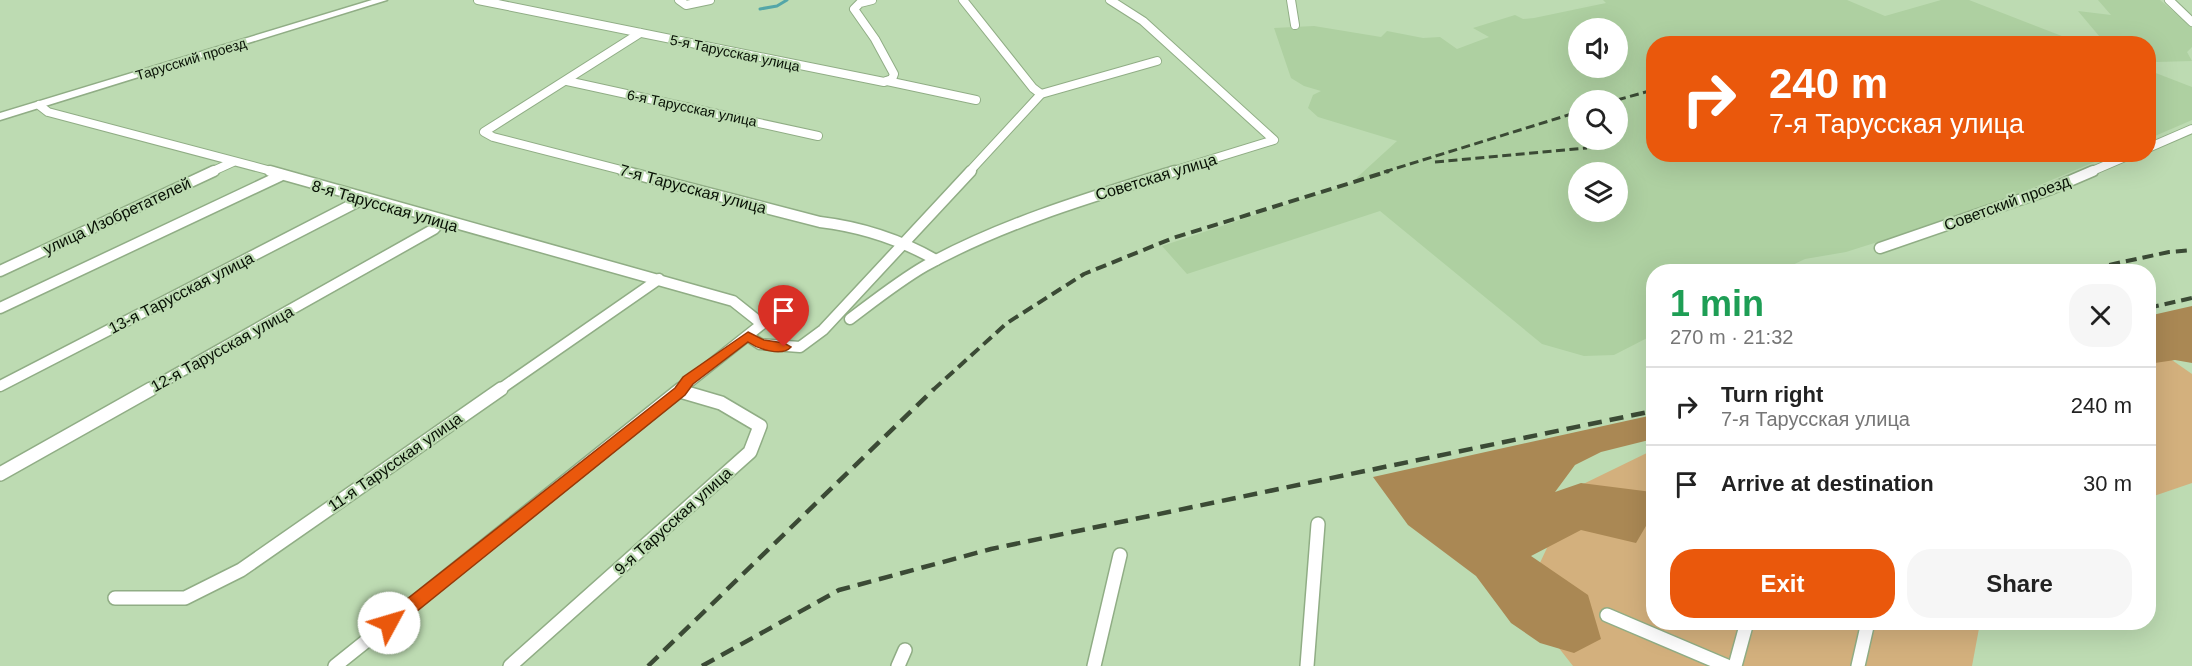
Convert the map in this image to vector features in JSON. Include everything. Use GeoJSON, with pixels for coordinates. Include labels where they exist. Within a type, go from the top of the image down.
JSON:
{"type":"FeatureCollection","features":[{"type":"Feature","properties":{"kind":"street","name":"Тарусский проезд"},"geometry":{"type":"LineString","coordinates":[[0,117],[382,0]]}},
{"type":"Feature","properties":{"kind":"street","name":"5-я Тарусская улица"},"geometry":{"type":"LineString","coordinates":[[478,0],[877,82],[887,81],[896,85],[976,100]]}},
{"type":"Feature","properties":{"kind":"street"},"geometry":{"type":"LineString","coordinates":[[682,2],[710,0]]}},
{"type":"Feature","properties":{"kind":"street"},"geometry":{"type":"LineString","coordinates":[[872,0],[860,3],[854,9],[875,39],[894,75],[887,81]]}},
{"type":"Feature","properties":{"kind":"street"},"geometry":{"type":"LineString","coordinates":[[963,0],[1033,88],[1041,94]]}},
{"type":"Feature","properties":{"kind":"street","name":"Советская улица"},"geometry":{"type":"LineString","coordinates":[[850,319],[897,284],[936,260],[1114,188],[1274,140],[1143,21],[1110,0]]}},
{"type":"Feature","properties":{"kind":"street"},"geometry":{"type":"LineString","coordinates":[[1291,0],[1295,25]]}},
{"type":"Feature","properties":{"kind":"street"},"geometry":{"type":"LineString","coordinates":[[2169,0],[2192,22]]}},
{"type":"Feature","properties":{"kind":"street"},"geometry":{"type":"LineString","coordinates":[[567,81],[640,33]]}},
{"type":"Feature","properties":{"kind":"street"},"geometry":{"type":"LineString","coordinates":[[335,666],[680,391],[688,381],[748,336],[760,344],[800,347],[823,330],[1017,124],[1041,94],[1157,61]]}},
{"type":"Feature","properties":{"kind":"street","name":"7-я Тарусская улица"},"geometry":{"type":"LineString","coordinates":[[567,81],[484,132],[493,138],[681,187],[820,222],[852,226],[904,242],[936,260]]}},
{"type":"Feature","properties":{"kind":"street","name":"6-я Тарусская улица"},"geometry":{"type":"LineString","coordinates":[[567,81],[818,136]]}},
{"type":"Feature","properties":{"kind":"street","name":"8-я Тарусская улица"},"geometry":{"type":"LineString","coordinates":[[39,105],[48,112],[733,301],[762,324],[748,336]]}},
{"type":"Feature","properties":{"kind":"street"},"geometry":{"type":"LineString","coordinates":[[2156,145],[2192,129]]}},
{"type":"Feature","properties":{"kind":"street","name":"улица Изобретателей"},"geometry":{"type":"LineString","coordinates":[[0,271],[233,162]]}},
{"type":"Feature","properties":{"kind":"street","name":"Советский проезд"},"geometry":{"type":"LineString","coordinates":[[1880,248],[2051,189],[2113,162]]}},
{"type":"Feature","properties":{"kind":"street"},"geometry":{"type":"LineString","coordinates":[[0,308],[280,176]]}},
{"type":"Feature","properties":{"kind":"street","name":"13-я Тарусская улица"},"geometry":{"type":"LineString","coordinates":[[0,386],[363,200]]}},
{"type":"Feature","properties":{"kind":"street","name":"12-я Тарусская улица"},"geometry":{"type":"LineString","coordinates":[[0,474],[434,229],[441,221]]}},
{"type":"Feature","properties":{"kind":"street","name":"11-я Тарусская улица"},"geometry":{"type":"LineString","coordinates":[[115,598],[185,598],[241,570],[659,279]]}},
{"type":"Feature","properties":{"kind":"street","name":"9-я Тарусская улица"},"geometry":{"type":"LineString","coordinates":[[510,666],[750,452],[760,426],[721,403],[680,391]]}},
{"type":"Feature","properties":{"kind":"street"},"geometry":{"type":"LineString","coordinates":[[1307,666],[1318,524]]}},
{"type":"Feature","properties":{"kind":"street"},"geometry":{"type":"LineString","coordinates":[[1094,666],[1120,555]]}},
{"type":"Feature","properties":{"kind":"street"},"geometry":{"type":"LineString","coordinates":[[1607,615],[1727,666]]}},
{"type":"Feature","properties":{"kind":"street"},"geometry":{"type":"LineString","coordinates":[[1735,666],[1745,630]]}},
{"type":"Feature","properties":{"kind":"street"},"geometry":{"type":"LineString","coordinates":[[1858,666],[1866,630]]}},
{"type":"Feature","properties":{"kind":"street"},"geometry":{"type":"LineString","coordinates":[[898,666],[905,650]]}},
{"type":"Feature","properties":{"kind":"shaded area"},"geometry":{"type":"Polygon","coordinates":[[[1603,0],[1847,0],[1885,16],[1941,0],[1969,0],[2062,36],[1646,36],[1646,162],[2094,162],[1985,208],[1846,252],[1805,259],[1795,264],[1646,264],[1646,339],[1614,355],[1584,356],[1542,344],[1380,211],[1187,274],[1162,246],[1351,183],[1397,141],[1318,117],[1308,108],[1313,95],[1321,91],[1304,86],[1291,78],[1274,28],[1314,26],[1381,37],[1387,31],[1423,38],[1440,37],[1457,49],[1489,37],[1473,28],[1515,15],[1523,19],[1606,3],[1603,0]]]}},
{"type":"Feature","properties":{"kind":"shaded area"},"geometry":{"type":"Polygon","coordinates":[[[2098,0],[2160,0],[2192,27],[2192,47],[2187,52],[2192,61],[2156,62],[2156,36],[2099,36],[2078,11],[2111,15],[2098,0]]]}},
{"type":"Feature","properties":{"kind":"shaded area"},"geometry":{"type":"Polygon","coordinates":[[[2156,73],[2192,87],[2192,120],[2156,136],[2156,73]]]}},
{"type":"Feature","properties":{"kind":"shaded area"},"geometry":{"type":"Polygon","coordinates":[[[2192,306],[2192,363],[2175,360],[2156,363],[2156,314],[2192,306]]]}},
{"type":"Feature","properties":{"kind":"shaded area"},"geometry":{"type":"Polygon","coordinates":[[[2169,358],[2192,374],[2192,483],[2156,495],[2156,360],[2169,358]]]}},
{"type":"Feature","properties":{"kind":"shaded area"},"geometry":{"type":"Polygon","coordinates":[[[1646,417],[1646,441],[1601,452],[1575,465],[1555,492],[1581,483],[1646,491],[1646,526],[1636,543],[1581,530],[1531,556],[1588,595],[1601,639],[1574,653],[1540,643],[1511,623],[1476,576],[1408,525],[1373,477],[1646,417]]]}},
{"type":"Feature","properties":{"kind":"shaded area"},"geometry":{"type":"Polygon","coordinates":[[[1646,453],[1646,630],[1979,630],[1972,666],[1573,666],[1544,629],[1524,597],[1575,488],[1646,453]]]}},
{"type":"Feature","properties":{"kind":"waterway"},"geometry":{"type":"LineString","coordinates":[[760,9],[777,6],[787,0]]}},
{"type":"Feature","properties":{"kind":"railway"},"geometry":{"type":"LineString","coordinates":[[1628,97],[1646,92]]}},
{"type":"Feature","properties":{"kind":"railway"},"geometry":{"type":"LineString","coordinates":[[1384,172],[1568,115]]}},
{"type":"Feature","properties":{"kind":"railway"},"geometry":{"type":"LineString","coordinates":[[1435,162],[1568,150]]}},
{"type":"Feature","properties":{"kind":"railway"},"geometry":{"type":"LineString","coordinates":[[933,390],[1007,323],[1084,274],[1173,238],[1389,171]]}},
{"type":"Feature","properties":{"kind":"railway"},"geometry":{"type":"LineString","coordinates":[[2113,264],[2169,252],[2192,250]]}},
{"type":"Feature","properties":{"kind":"railway"},"geometry":{"type":"LineString","coordinates":[[2156,306],[2192,298]]}},
{"type":"Feature","properties":{"kind":"railway"},"geometry":{"type":"LineString","coordinates":[[648,666],[934,389]]}},
{"type":"Feature","properties":{"kind":"railway"},"geometry":{"type":"LineString","coordinates":[[702,666],[839,590],[991,549],[1646,412]]}},
{"type":"Feature","properties":{"kind":"route"},"geometry":{"type":"LineString","coordinates":[[389,623],[680,391],[688,381],[748,336],[760,344],[784,347]]}}]}
